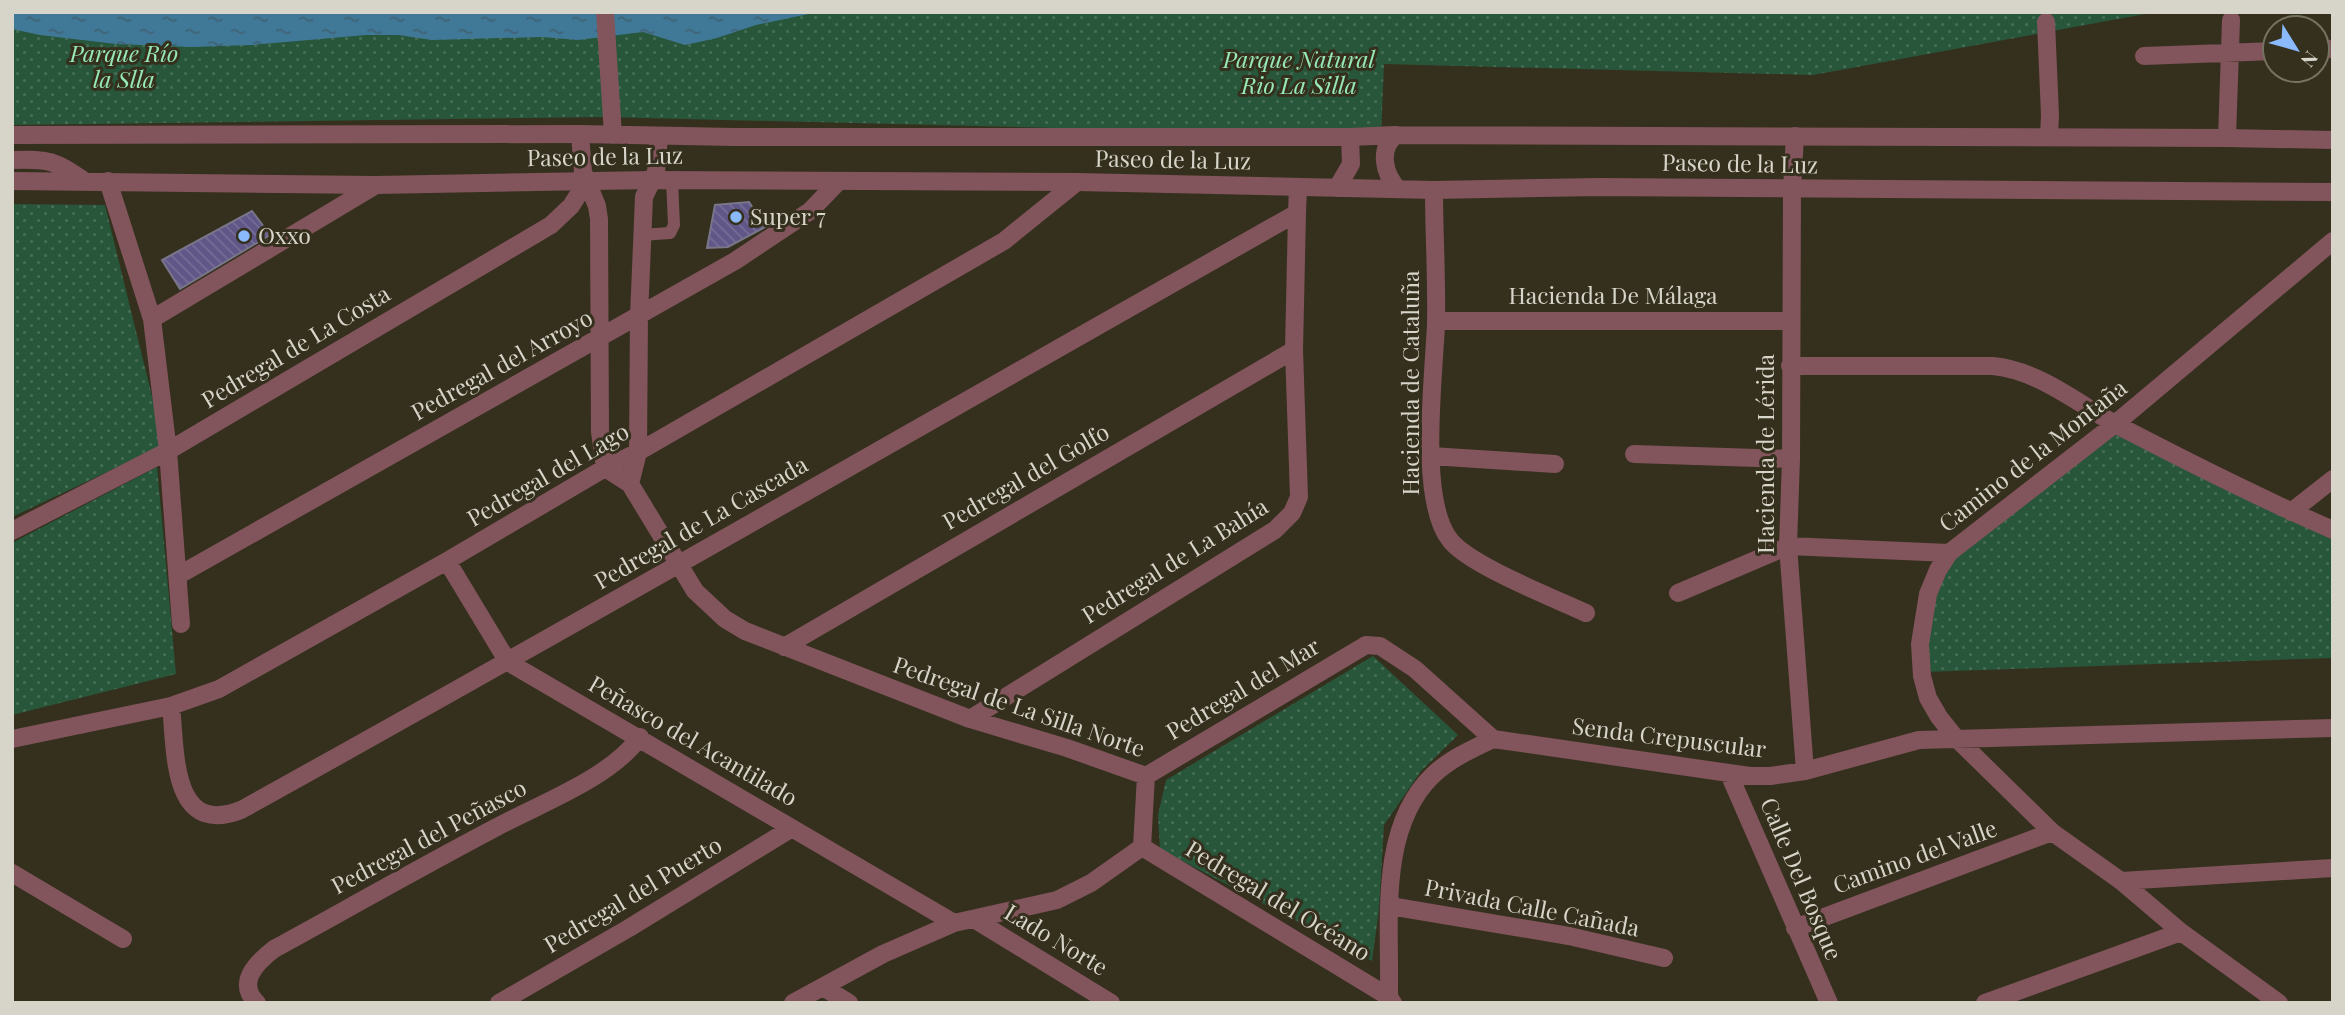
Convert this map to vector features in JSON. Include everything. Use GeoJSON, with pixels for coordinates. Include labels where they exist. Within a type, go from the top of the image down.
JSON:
{"type":"FeatureCollection","features":[{"type":"Feature","properties":{"kind":"street"},"geometry":{"type":"LineString","coordinates":[[606,12],[613,126]]}},
{"type":"Feature","properties":{"kind":"street"},"geometry":{"type":"LineString","coordinates":[[2227,138],[2231,20]]}},
{"type":"Feature","properties":{"kind":"street"},"geometry":{"type":"LineString","coordinates":[[2046,22],[2049,137]]}},
{"type":"Feature","properties":{"kind":"street"},"geometry":{"type":"LineString","coordinates":[[2144,56],[2261,51]]}},
{"type":"Feature","properties":{"kind":"street","name":"Paseo de la Luz"},"geometry":{"type":"LineString","coordinates":[[12,135],[580,134],[613,126],[659,135],[1795,136],[2333,140]]}},
{"type":"Feature","properties":{"kind":"street"},"geometry":{"type":"LineString","coordinates":[[580,134],[582,163],[600,219],[600,432],[605,468]]}},
{"type":"Feature","properties":{"kind":"street"},"geometry":{"type":"LineString","coordinates":[[630,484],[638,452],[641,235],[645,197],[658,161],[659,135]]}},
{"type":"Feature","properties":{"kind":"street"},"geometry":{"type":"LineString","coordinates":[[1396,135],[1389,141],[1385,158],[1386,173],[1398,189]]}},
{"type":"Feature","properties":{"kind":"street","name":"Hacienda de Lérida"},"geometry":{"type":"LineString","coordinates":[[1795,136],[1788,546],[1805,771]]}},
{"type":"Feature","properties":{"kind":"street"},"geometry":{"type":"LineString","coordinates":[[1337,188],[1351,164],[1350,137]]}},
{"type":"Feature","properties":{"kind":"street"},"geometry":{"type":"LineString","coordinates":[[12,160],[47,160],[86,182]]}},
{"type":"Feature","properties":{"kind":"street","name":"Paseo de la Luz"},"geometry":{"type":"LineString","coordinates":[[12,181],[376,185],[672,180],[1077,182],[1434,190],[1600,187],[2333,192]]}},
{"type":"Feature","properties":{"kind":"street"},"geometry":{"type":"LineString","coordinates":[[108,181],[152,319],[168,451],[181,624]]}},
{"type":"Feature","properties":{"kind":"street","name":"Pedregal de La Costa"},"geometry":{"type":"LineString","coordinates":[[12,531],[168,451],[551,225],[571,206],[587,181]]}},
{"type":"Feature","properties":{"kind":"street","name":"Pedregal del Arroyo"},"geometry":{"type":"LineString","coordinates":[[179,575],[735,261],[810,211],[838,182]]}},
{"type":"Feature","properties":{"kind":"street","name":"Pedregal del Lago"},"geometry":{"type":"LineString","coordinates":[[12,738],[171,706],[219,689],[1004,241],[1077,182]]}},
{"type":"Feature","properties":{"kind":"street"},"geometry":{"type":"LineString","coordinates":[[152,319],[376,185]]}},
{"type":"Feature","properties":{"kind":"street"},"geometry":{"type":"LineString","coordinates":[[1297,214],[1298,187]]}},
{"type":"Feature","properties":{"kind":"street","name":"Hacienda de Cataluña"},"geometry":{"type":"LineString","coordinates":[[1434,190],[1436,321],[1431,456],[1437,517],[1450,540],[1474,560],[1586,613]]}},
{"type":"Feature","properties":{"kind":"street","name":"Pedregal de La Bahía"},"geometry":{"type":"LineString","coordinates":[[970,719],[1287,520],[1299,497],[1294,350],[1297,214]]}},
{"type":"Feature","properties":{"kind":"street","name":"Pedregal de La Cascada"},"geometry":{"type":"LineString","coordinates":[[171,706],[178,770],[183,792],[193,808],[222,817],[241,810],[508,662],[1297,214]]}},
{"type":"Feature","properties":{"kind":"street","name":"Camino de la Montaña"},"geometry":{"type":"LineString","coordinates":[[2280,1003],[2181,932],[2121,881],[2052,832],[1955,737],[1939,718],[1928,698],[1922,676],[1920,644],[1928,594],[1949,553],[2115,424],[2333,241]]}},
{"type":"Feature","properties":{"kind":"street","name":"Hacienda De Málaga"},"geometry":{"type":"LineString","coordinates":[[1436,321],[1791,321]]}},
{"type":"Feature","properties":{"kind":"street","name":"Pedregal del Golfo"},"geometry":{"type":"LineString","coordinates":[[784,647],[1294,350]]}},
{"type":"Feature","properties":{"kind":"street"},"geometry":{"type":"LineString","coordinates":[[1790,366],[2005,367],[2029,375],[2115,424],[2291,512],[2333,530]]}},
{"type":"Feature","properties":{"kind":"street"},"geometry":{"type":"LineString","coordinates":[[1634,454],[1791,459]]}},
{"type":"Feature","properties":{"kind":"street"},"geometry":{"type":"LineString","coordinates":[[1431,456],[1555,464]]}},
{"type":"Feature","properties":{"kind":"street","name":"Pedregal de La Silla Norte"},"geometry":{"type":"LineString","coordinates":[[605,468],[630,484],[695,591],[725,619],[745,631],[970,719],[1067,748],[1146,776],[1142,847]]}},
{"type":"Feature","properties":{"kind":"street"},"geometry":{"type":"LineString","coordinates":[[2291,512],[2333,479]]}},
{"type":"Feature","properties":{"kind":"street"},"geometry":{"type":"LineString","coordinates":[[1678,593],[1788,546],[1949,553]]}},
{"type":"Feature","properties":{"kind":"street","name":"Peñasco del Acantilado"},"geometry":{"type":"LineString","coordinates":[[447,561],[508,662],[954,923]]}},
{"type":"Feature","properties":{"kind":"street","name":"Pedregal del Mar"},"geometry":{"type":"LineString","coordinates":[[1146,776],[1366,645],[1380,646],[1415,669],[1493,739]]}},
{"type":"Feature","properties":{"kind":"street","name":"Senda Crepuscular"},"geometry":{"type":"LineString","coordinates":[[1493,739],[1729,774],[1770,776],[1805,771],[1919,740],[2333,728]]}},
{"type":"Feature","properties":{"kind":"street","name":"Pedregal del Peñasco"},"geometry":{"type":"LineString","coordinates":[[257,1003],[247,984],[251,971],[258,961],[274,949],[606,770],[623,757],[640,737]]}},
{"type":"Feature","properties":{"kind":"street","name":"Pedregal del Océano"},"geometry":{"type":"LineString","coordinates":[[1391,1000],[1390,906],[1394,855],[1400,826],[1413,798],[1436,773],[1464,753],[1493,739]]}},
{"type":"Feature","properties":{"kind":"street","name":"Calle Del Bosque"},"geometry":{"type":"LineString","coordinates":[[1729,774],[1829,1003]]}},
{"type":"Feature","properties":{"kind":"street","name":"Pedregal del Puerto"},"geometry":{"type":"LineString","coordinates":[[499,1003],[629,928],[792,828]]}},
{"type":"Feature","properties":{"kind":"street","name":"Camino del Valle"},"geometry":{"type":"LineString","coordinates":[[1795,928],[2052,832]]}},
{"type":"Feature","properties":{"kind":"street"},"geometry":{"type":"LineString","coordinates":[[793,1003],[883,954],[954,923],[1058,900],[1091,883],[1142,847]]}},
{"type":"Feature","properties":{"kind":"street","name":"Pedregal del Océano"},"geometry":{"type":"LineString","coordinates":[[1142,847],[1391,1000]]}},
{"type":"Feature","properties":{"kind":"street"},"geometry":{"type":"LineString","coordinates":[[2121,881],[2333,868]]}},
{"type":"Feature","properties":{"kind":"street"},"geometry":{"type":"LineString","coordinates":[[12,873],[123,939]]}},
{"type":"Feature","properties":{"kind":"street","name":"Privada Calle Cañada"},"geometry":{"type":"LineString","coordinates":[[1390,906],[1569,936],[1664,958]]}},
{"type":"Feature","properties":{"kind":"street","name":"Lado Norte"},"geometry":{"type":"LineString","coordinates":[[974,919],[1111,1003]]}},
{"type":"Feature","properties":{"kind":"street"},"geometry":{"type":"LineString","coordinates":[[1985,1003],[2181,932]]}},
{"type":"Feature","properties":{"kind":"street"},"geometry":{"type":"LineString","coordinates":[[823,987],[849,1003]]}},
{"type":"Feature","properties":{"kind":"lane"},"geometry":{"type":"LineString","coordinates":[[641,235],[670,233],[674,225],[672,180]]}},
{"type":"Feature","properties":{"kind":"green space","name":"Parque Natural Rio La Silla"},"geometry":{"type":"Polygon","coordinates":[[[12,12],[2156,12],[1813,75],[1384,64],[1381,136],[604,117],[12,125],[12,12]]]}},
{"type":"Feature","properties":{"kind":"green space"},"geometry":{"type":"Polygon","coordinates":[[[12,204],[105,205],[164,445],[12,517],[12,204]]]}},
{"type":"Feature","properties":{"kind":"green space"},"geometry":{"type":"Polygon","coordinates":[[[2115,424],[2333,528],[2333,658],[1922,672],[1938,570],[2115,424]]]}},
{"type":"Feature","properties":{"kind":"green space"},"geometry":{"type":"Polygon","coordinates":[[[157,467],[176,674],[12,715],[12,543],[157,467]]]}},
{"type":"Feature","properties":{"kind":"green space"},"geometry":{"type":"Polygon","coordinates":[[[1373,656],[1458,735],[1421,771],[1384,825],[1379,909],[1372,961],[1160,849],[1158,815],[1166,780],[1373,656]]]}},
{"type":"Feature","properties":{"kind":"water"},"geometry":{"type":"Polygon","coordinates":[[[12,12],[818,12],[756,25],[685,45],[643,32],[578,40],[542,37],[432,40],[398,35],[366,35],[252,45],[191,47],[116,44],[40,35],[12,29],[12,12]]]}},
{"type":"Feature","properties":{"kind":"building","name":"Super 7"},"geometry":{"type":"Polygon","coordinates":[[[749,202],[765,227],[728,247],[707,248],[715,205],[749,202]]]}},
{"type":"Feature","properties":{"kind":"building"},"geometry":{"type":"Polygon","coordinates":[[[252,211],[270,235],[180,289],[162,260],[252,211]]]}},
{"type":"Feature","properties":{"kind":"place","name":"Super 7"},"geometry":{"type":"Point","coordinates":[736,217]}},
{"type":"Feature","properties":{"kind":"place","name":"Oxxo"},"geometry":{"type":"Point","coordinates":[244,236]}},
{"type":"Feature","properties":{"kind":"park label","name":"Parque Río la Slla"},"geometry":{"type":"Point","coordinates":[124,67]}}]}
